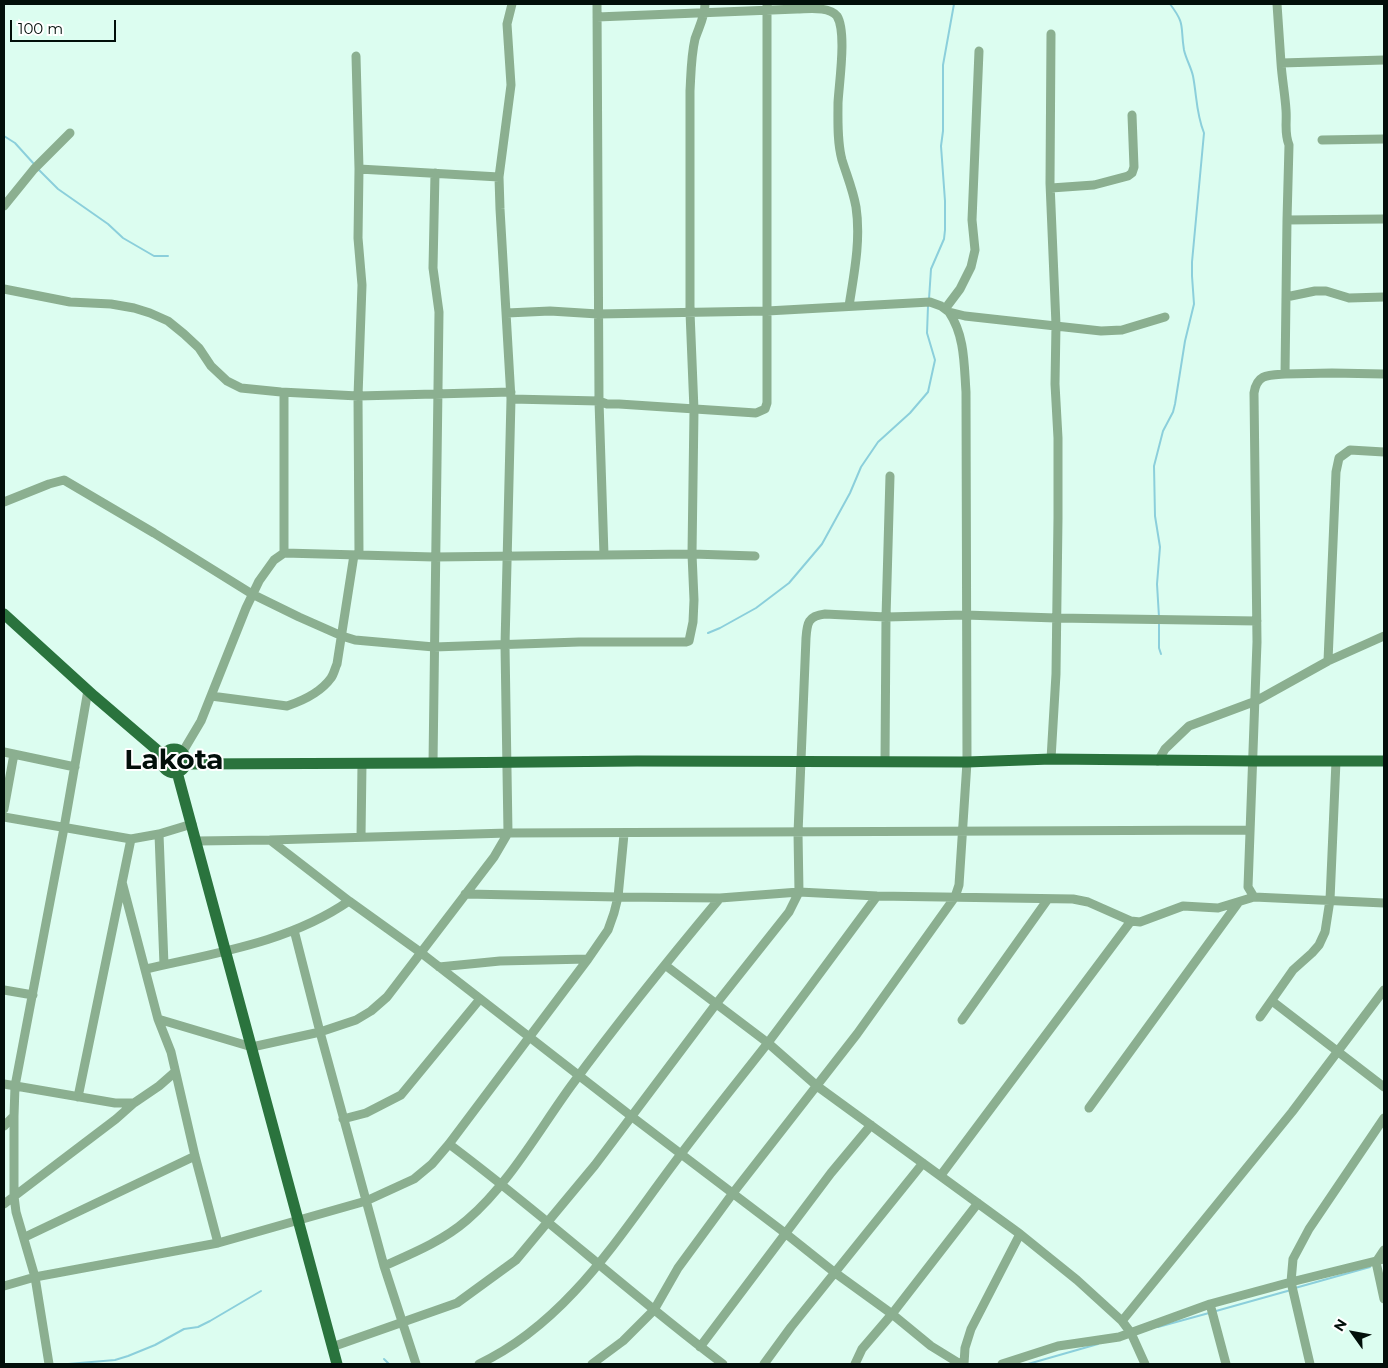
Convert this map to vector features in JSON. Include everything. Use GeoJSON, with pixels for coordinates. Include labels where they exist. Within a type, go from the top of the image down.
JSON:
{"type":"FeatureCollection","features":[{"type":"Feature","properties":{"kind":"main road"},"geometry":{"type":"LineString","coordinates":[[4,614],[164,756]]}},
{"type":"Feature","properties":{"kind":"main road"},"geometry":{"type":"LineString","coordinates":[[337,1364],[192,824],[182,763],[177,750],[171,750],[164,756],[162,763],[165,769],[171,772],[182,763],[967,762],[1051,759],[1384,761]]}},
{"type":"Feature","properties":{"kind":"street"},"geometry":{"type":"LineString","coordinates":[[158,1019],[252,1047],[320,1032],[356,1020],[371,1011],[387,996],[494,857],[508,833],[505,645],[511,395],[499,177],[511,85],[507,36],[508,18],[512,4]]}},
{"type":"Feature","properties":{"kind":"street"},"geometry":{"type":"LineString","coordinates":[[597,4],[599,401],[604,555]]}},
{"type":"Feature","properties":{"kind":"street"},"geometry":{"type":"LineString","coordinates":[[1277,4],[1286,111],[1285,128],[1289,145],[1284,374]]}},
{"type":"Feature","properties":{"kind":"street"},"geometry":{"type":"LineString","coordinates":[[597,16],[705,8],[767,7],[824,9],[835,14],[841,24],[842,36],[838,104],[839,147],[852,190],[858,230],[856,261],[848,306]]}},
{"type":"Feature","properties":{"kind":"street"},"geometry":{"type":"LineString","coordinates":[[4,290],[70,302],[126,306],[150,313],[168,321],[184,334],[199,348],[211,366],[227,381],[241,388],[284,393],[358,396],[511,395],[694,410],[762,412],[767,403],[767,7]]}},
{"type":"Feature","properties":{"kind":"street"},"geometry":{"type":"LineString","coordinates":[[4,502],[64,480],[252,594],[299,617],[355,640],[434,647],[579,642],[689,641],[694,622],[692,554],[694,410],[690,312],[690,91],[692,55],[705,8]]}},
{"type":"Feature","properties":{"kind":"street"},"geometry":{"type":"LineString","coordinates":[[1051,34],[1051,188],[1058,438],[1056,674],[1051,759]]}},
{"type":"Feature","properties":{"kind":"street"},"geometry":{"type":"LineString","coordinates":[[947,310],[971,267],[975,250],[972,220],[979,51]]}},
{"type":"Feature","properties":{"kind":"street"},"geometry":{"type":"LineString","coordinates":[[211,696],[287,706],[311,695],[331,678],[337,664],[356,555],[358,396],[362,297],[358,238],[359,169],[356,56]]}},
{"type":"Feature","properties":{"kind":"street"},"geometry":{"type":"LineString","coordinates":[[1281,63],[1384,60]]}},
{"type":"Feature","properties":{"kind":"street"},"geometry":{"type":"LineString","coordinates":[[1051,188],[1094,185],[1128,176],[1132,173],[1134,167],[1132,115]]}},
{"type":"Feature","properties":{"kind":"street"},"geometry":{"type":"LineString","coordinates":[[4,206],[34,169],[70,133]]}},
{"type":"Feature","properties":{"kind":"street"},"geometry":{"type":"LineString","coordinates":[[1322,140],[1384,139]]}},
{"type":"Feature","properties":{"kind":"street"},"geometry":{"type":"LineString","coordinates":[[359,169],[499,177]]}},
{"type":"Feature","properties":{"kind":"street"},"geometry":{"type":"LineString","coordinates":[[433,763],[434,557],[439,312],[433,268],[435,174]]}},
{"type":"Feature","properties":{"kind":"street"},"geometry":{"type":"LineString","coordinates":[[1287,220],[1384,219]]}},
{"type":"Feature","properties":{"kind":"street"},"geometry":{"type":"LineString","coordinates":[[1286,297],[1315,291],[1326,291],[1349,298],[1384,297]]}},
{"type":"Feature","properties":{"kind":"street"},"geometry":{"type":"LineString","coordinates":[[507,313],[550,311],[598,314],[767,311],[930,302],[965,316],[1101,331],[1122,330],[1166,317]]}},
{"type":"Feature","properties":{"kind":"street"},"geometry":{"type":"LineString","coordinates":[[592,1364],[623,1341],[654,1310],[678,1268],[733,1193],[873,1011],[954,897],[959,885],[967,762],[965,615],[966,392],[962,340],[956,321],[947,310]]}},
{"type":"Feature","properties":{"kind":"street"},"geometry":{"type":"LineString","coordinates":[[1254,896],[1248,887],[1256,701],[1255,384],[1259,379],[1270,375],[1384,374]]}},
{"type":"Feature","properties":{"kind":"street"},"geometry":{"type":"LineString","coordinates":[[284,393],[284,553]]}},
{"type":"Feature","properties":{"kind":"street"},"geometry":{"type":"LineString","coordinates":[[1328,661],[1336,472],[1339,458],[1350,450],[1384,452]]}},
{"type":"Feature","properties":{"kind":"street"},"geometry":{"type":"LineString","coordinates":[[885,762],[886,617],[890,476]]}},
{"type":"Feature","properties":{"kind":"street"},"geometry":{"type":"LineString","coordinates":[[182,763],[258,581],[270,565],[284,553],[434,557],[692,554],[755,556]]}},
{"type":"Feature","properties":{"kind":"street"},"geometry":{"type":"LineString","coordinates":[[332,1347],[457,1303],[516,1260],[595,1165],[716,1004],[789,912],[799,892],[798,833],[806,638],[809,622],[816,615],[886,617],[965,615],[1257,621]]}},
{"type":"Feature","properties":{"kind":"street"},"geometry":{"type":"LineString","coordinates":[[1158,761],[1165,749],[1189,726],[1256,701],[1328,661],[1384,636]]}},
{"type":"Feature","properties":{"kind":"street"},"geometry":{"type":"LineString","coordinates":[[49,1364],[35,1277],[25,1237],[16,1212],[14,1196],[15,1086],[88,690]]}},
{"type":"Feature","properties":{"kind":"street"},"geometry":{"type":"LineString","coordinates":[[4,752],[74,767]]}},
{"type":"Feature","properties":{"kind":"street"},"geometry":{"type":"LineString","coordinates":[[4,809],[14,754]]}},
{"type":"Feature","properties":{"kind":"street"},"geometry":{"type":"LineString","coordinates":[[1260,1017],[1293,970],[1319,945],[1325,932],[1330,900],[1336,761]]}},
{"type":"Feature","properties":{"kind":"street"},"geometry":{"type":"LineString","coordinates":[[361,837],[362,764]]}},
{"type":"Feature","properties":{"kind":"street"},"geometry":{"type":"LineString","coordinates":[[4,817],[131,839],[159,834],[192,824]]}},
{"type":"Feature","properties":{"kind":"street"},"geometry":{"type":"LineString","coordinates":[[197,841],[508,833],[1250,830]]}},
{"type":"Feature","properties":{"kind":"street"},"geometry":{"type":"LineString","coordinates":[[159,834],[164,965]]}},
{"type":"Feature","properties":{"kind":"street"},"geometry":{"type":"LineString","coordinates":[[4,1286],[35,1277],[218,1243],[366,1201],[414,1179],[432,1164],[450,1144],[608,930],[618,897],[624,834]]}},
{"type":"Feature","properties":{"kind":"street"},"geometry":{"type":"LineString","coordinates":[[78,1097],[131,839]]}},
{"type":"Feature","properties":{"kind":"street"},"geometry":{"type":"LineString","coordinates":[[270,840],[580,1074],[631,1116],[834,1272],[892,1314],[931,1346],[961,1364],[971,1329],[1020,1234]]}},
{"type":"Feature","properties":{"kind":"street"},"geometry":{"type":"LineString","coordinates":[[122,882],[158,1019],[171,1052],[195,1156],[218,1243]]}},
{"type":"Feature","properties":{"kind":"street"},"geometry":{"type":"LineString","coordinates":[[465,894],[720,898],[799,892],[878,896],[1073,898],[1088,902],[1131,921],[1140,922],[1183,906],[1218,908],[1238,903],[1254,896],[1384,903]]}},
{"type":"Feature","properties":{"kind":"street"},"geometry":{"type":"LineString","coordinates":[[479,1364],[496,1356],[536,1328],[570,1298],[599,1264],[681,1153],[768,1043],[878,896]]}},
{"type":"Feature","properties":{"kind":"street"},"geometry":{"type":"LineString","coordinates":[[384,1266],[425,1246],[466,1220],[502,1184],[580,1074],[664,965],[720,898]]}},
{"type":"Feature","properties":{"kind":"street"},"geometry":{"type":"LineString","coordinates":[[962,1020],[1048,899]]}},
{"type":"Feature","properties":{"kind":"street"},"geometry":{"type":"LineString","coordinates":[[146,969],[227,951],[294,930],[320,919],[349,901]]}},
{"type":"Feature","properties":{"kind":"street"},"geometry":{"type":"LineString","coordinates":[[1089,1108],[1238,903]]}},
{"type":"Feature","properties":{"kind":"street"},"geometry":{"type":"LineString","coordinates":[[941,1176],[1131,921]]}},
{"type":"Feature","properties":{"kind":"street"},"geometry":{"type":"LineString","coordinates":[[294,930],[343,1119],[384,1266],[416,1364]]}},
{"type":"Feature","properties":{"kind":"street"},"geometry":{"type":"LineString","coordinates":[[439,967],[500,961],[588,959]]}},
{"type":"Feature","properties":{"kind":"street"},"geometry":{"type":"LineString","coordinates":[[664,965],[768,1043],[817,1086],[1020,1234],[1077,1280],[1122,1321],[1131,1333],[1145,1364]]}},
{"type":"Feature","properties":{"kind":"street"},"geometry":{"type":"LineString","coordinates":[[4,990],[33,995]]}},
{"type":"Feature","properties":{"kind":"street"},"geometry":{"type":"LineString","coordinates":[[1122,1321],[1292,1112],[1384,990]]}},
{"type":"Feature","properties":{"kind":"street"},"geometry":{"type":"LineString","coordinates":[[343,1119],[366,1113],[401,1095],[480,999]]}},
{"type":"Feature","properties":{"kind":"street"},"geometry":{"type":"LineString","coordinates":[[1272,1001],[1384,1087]]}},
{"type":"Feature","properties":{"kind":"street"},"geometry":{"type":"LineString","coordinates":[[4,1204],[175,1072]]}},
{"type":"Feature","properties":{"kind":"street"},"geometry":{"type":"LineString","coordinates":[[4,1084],[115,1103],[134,1103]]}},
{"type":"Feature","properties":{"kind":"street"},"geometry":{"type":"LineString","coordinates":[[4,1126],[14,1116]]}},
{"type":"Feature","properties":{"kind":"street"},"geometry":{"type":"LineString","coordinates":[[1310,1364],[1290,1282],[1293,1259],[1309,1230],[1384,1118]]}},
{"type":"Feature","properties":{"kind":"street"},"geometry":{"type":"LineString","coordinates":[[700,1346],[785,1233],[871,1125]]}},
{"type":"Feature","properties":{"kind":"street"},"geometry":{"type":"LineString","coordinates":[[450,1144],[723,1364]]}},
{"type":"Feature","properties":{"kind":"street"},"geometry":{"type":"LineString","coordinates":[[25,1237],[195,1156]]}},
{"type":"Feature","properties":{"kind":"street"},"geometry":{"type":"LineString","coordinates":[[764,1364],[834,1272],[923,1162]]}},
{"type":"Feature","properties":{"kind":"street"},"geometry":{"type":"LineString","coordinates":[[855,1364],[862,1349],[892,1314],[978,1203]]}},
{"type":"Feature","properties":{"kind":"street"},"geometry":{"type":"LineString","coordinates":[[1384,1250],[1380,1260],[1384,1299]]}},
{"type":"Feature","properties":{"kind":"street"},"geometry":{"type":"LineString","coordinates":[[1002,1364],[1058,1346],[1120,1337],[1210,1304],[1380,1260]]}},
{"type":"Feature","properties":{"kind":"street"},"geometry":{"type":"LineString","coordinates":[[1210,1304],[1226,1364]]}},
{"type":"Feature","properties":{"kind":"waterway"},"geometry":{"type":"LineString","coordinates":[[929,299],[931,269],[944,239],[945,230],[941,146],[943,131],[943,65],[954,4]]}},
{"type":"Feature","properties":{"kind":"waterway"},"geometry":{"type":"LineString","coordinates":[[1159,617],[1157,584],[1160,547],[1155,516],[1154,466],[1163,431],[1175,404],[1185,341],[1194,304],[1192,262],[1204,133],[1198,112],[1193,76],[1184,50],[1182,26],[1170,4]]}},
{"type":"Feature","properties":{"kind":"waterway"},"geometry":{"type":"LineString","coordinates":[[4,136],[15,143],[34,164]]}},
{"type":"Feature","properties":{"kind":"waterway"},"geometry":{"type":"LineString","coordinates":[[38,169],[58,189],[108,224],[123,238],[154,256],[168,256]]}},
{"type":"Feature","properties":{"kind":"waterway"},"geometry":{"type":"LineString","coordinates":[[708,633],[756,608],[789,583],[822,544],[850,493],[861,467],[878,442],[910,413],[928,392],[935,360],[927,333],[928,306]]}},
{"type":"Feature","properties":{"kind":"waterway"},"geometry":{"type":"LineString","coordinates":[[1159,622],[1159,648],[1161,654]]}},
{"type":"Feature","properties":{"kind":"waterway"},"geometry":{"type":"LineString","coordinates":[[1295,1288],[1370,1267]]}},
{"type":"Feature","properties":{"kind":"waterway"},"geometry":{"type":"LineString","coordinates":[[1216,1311],[1291,1290]]}},
{"type":"Feature","properties":{"kind":"waterway"},"geometry":{"type":"LineString","coordinates":[[68,1364],[115,1360],[128,1356],[155,1345],[184,1329],[198,1327],[261,1291]]}},
{"type":"Feature","properties":{"kind":"waterway"},"geometry":{"type":"LineString","coordinates":[[1158,1327],[1209,1313]]}},
{"type":"Feature","properties":{"kind":"waterway"},"geometry":{"type":"LineString","coordinates":[[1028,1364],[1098,1344]]}},
{"type":"Feature","properties":{"kind":"waterway"},"geometry":{"type":"LineString","coordinates":[[384,1359],[389,1364]]}},
{"type":"Feature","properties":{"kind":"district","name":"Lakota"},"geometry":{"type":"Point","coordinates":[174,761]}}]}
